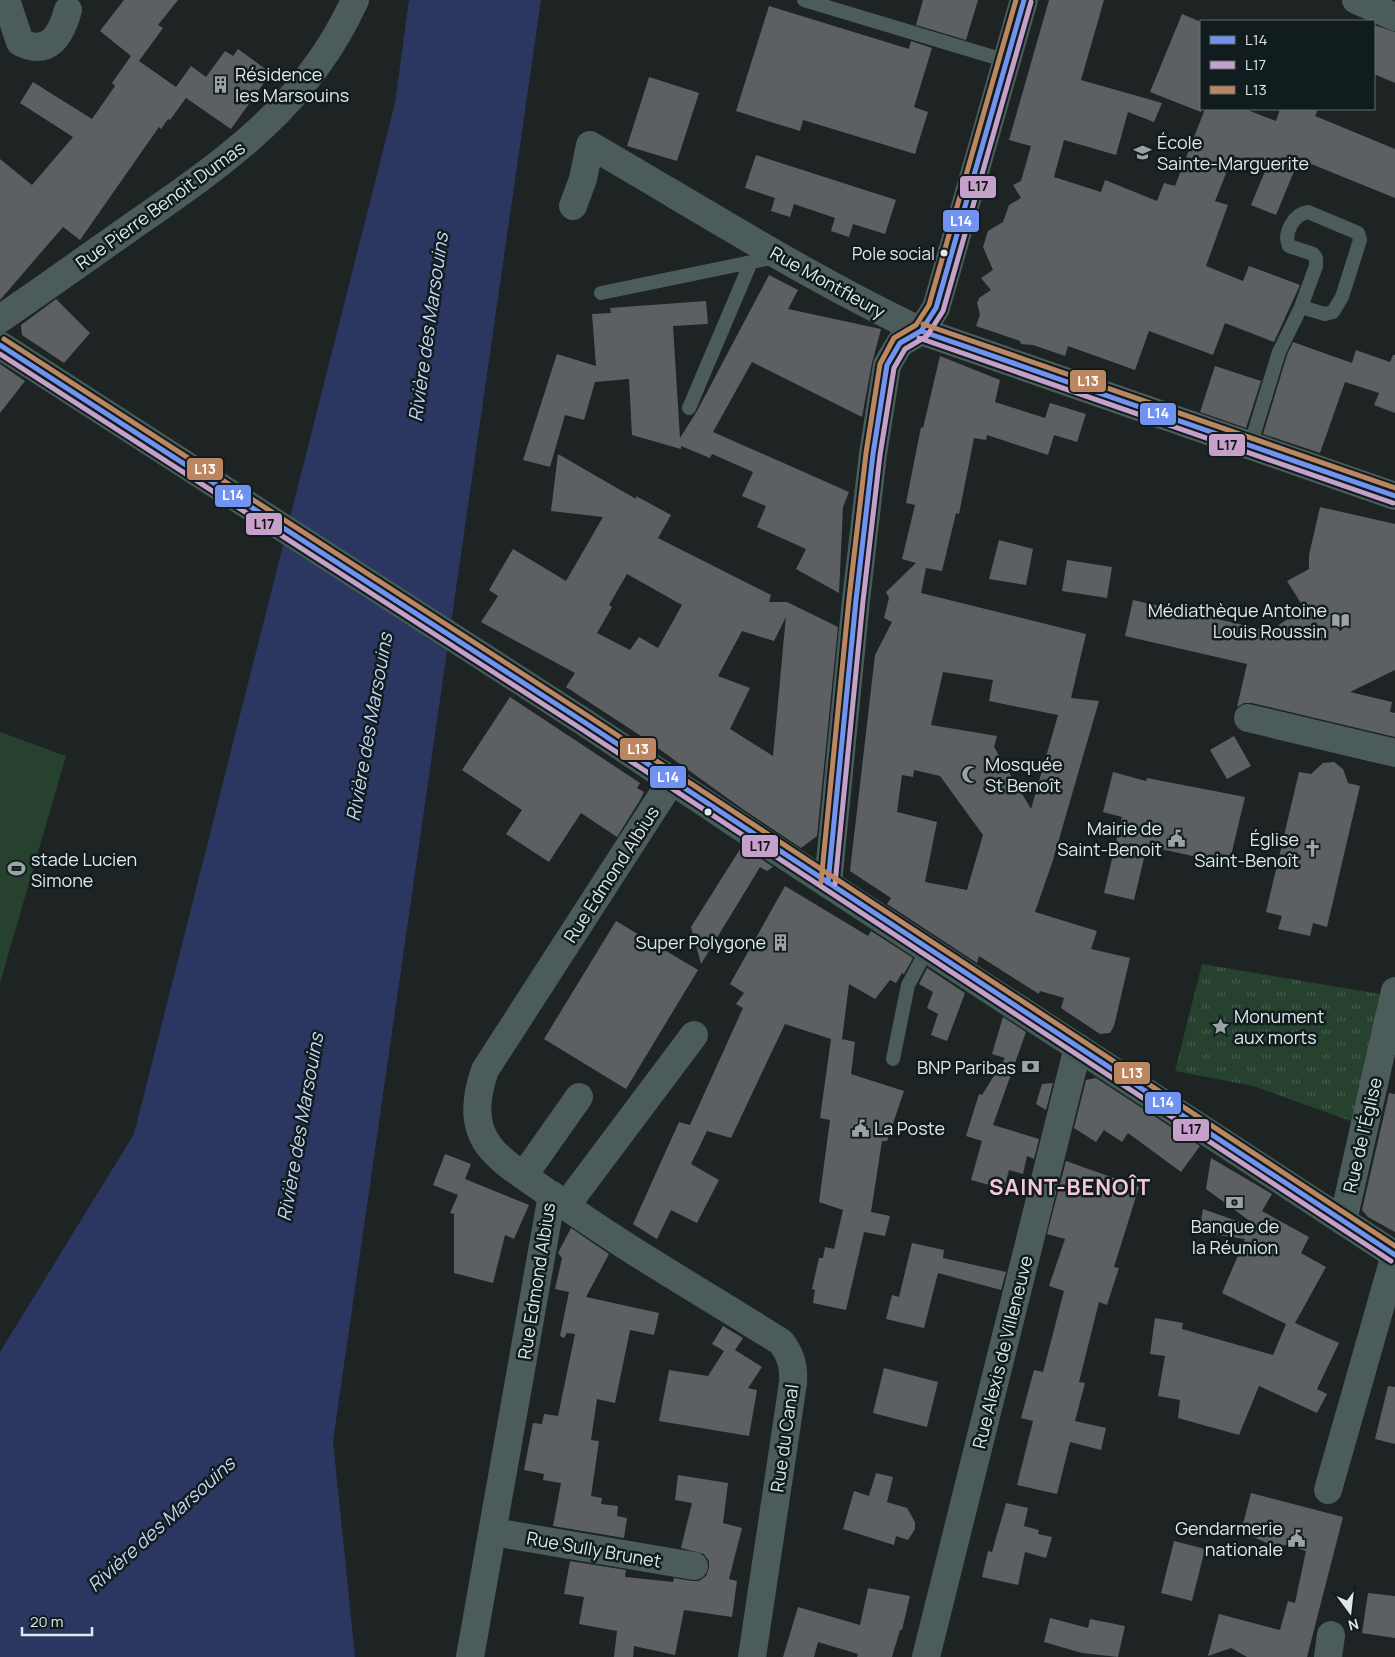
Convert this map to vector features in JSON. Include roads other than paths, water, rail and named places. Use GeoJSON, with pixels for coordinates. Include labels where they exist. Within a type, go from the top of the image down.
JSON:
{"type":"FeatureCollection","features":[{"type":"Feature","properties":{"kind":"main road"},"geometry":{"type":"LineString","coordinates":[[0,345],[672,780],[1395,1255]]}},
{"type":"Feature","properties":{"kind":"street"},"geometry":{"type":"LineString","coordinates":[[6,0],[20,42],[30,48],[50,43],[58,35],[68,10]]}},
{"type":"Feature","properties":{"kind":"street","name":"Rue Pierre Benoit Dumas"},"geometry":{"type":"LineString","coordinates":[[0,319],[220,166],[256,134],[291,98],[313,70],[334,40],[354,0]]}},
{"type":"Feature","properties":{"kind":"street"},"geometry":{"type":"LineString","coordinates":[[828,883],[856,600],[877,423],[887,365],[900,343],[921,331],[936,308],[1024,0]]}},
{"type":"Feature","properties":{"kind":"street"},"geometry":{"type":"LineString","coordinates":[[1356,0],[1395,17]]}},
{"type":"Feature","properties":{"kind":"street","name":"Rue Montfleury"},"geometry":{"type":"LineString","coordinates":[[573,206],[583,179],[590,145],[781,256],[921,331],[1395,496]]}},
{"type":"Feature","properties":{"kind":"street"},"geometry":{"type":"LineString","coordinates":[[1248,718],[1395,752]]}},
{"type":"Feature","properties":{"kind":"street","name":"Rue Edmond Albius"},"geometry":{"type":"LineString","coordinates":[[470,1657],[558,1201],[500,1158],[489,1146],[480,1130],[476,1111],[478,1090],[485,1070],[521,1010],[672,780]]}},
{"type":"Feature","properties":{"kind":"street","name":"Rue de l'Église"},"geometry":{"type":"LineString","coordinates":[[1343,1221],[1395,991]]}},
{"type":"Feature","properties":{"kind":"street"},"geometry":{"type":"LineString","coordinates":[[558,1201],[694,1035]]}},
{"type":"Feature","properties":{"kind":"street","name":"Rue Alexis de Villeneuve"},"geometry":{"type":"LineString","coordinates":[[926,1657],[1078,1047]]}},
{"type":"Feature","properties":{"kind":"street"},"geometry":{"type":"LineString","coordinates":[[524,1175],[579,1098]]}},
{"type":"Feature","properties":{"kind":"street","name":"Rue du Canal"},"geometry":{"type":"LineString","coordinates":[[558,1201],[781,1342],[788,1351],[794,1371],[793,1383],[752,1657]]}},
{"type":"Feature","properties":{"kind":"street"},"geometry":{"type":"LineString","coordinates":[[1328,1490],[1395,1255]]}},
{"type":"Feature","properties":{"kind":"street","name":"Rue Sully Brunet"},"geometry":{"type":"LineString","coordinates":[[493,1532],[694,1566]]}},
{"type":"Feature","properties":{"kind":"lane"},"geometry":{"type":"LineString","coordinates":[[804,0],[1007,61]]}},
{"type":"Feature","properties":{"kind":"lane"},"geometry":{"type":"LineString","coordinates":[[1250,446],[1279,352],[1301,307],[1316,266],[1316,258],[1313,254],[1289,246],[1287,242],[1293,219],[1300,213],[1308,212],[1358,233],[1360,240],[1342,297],[1333,312],[1325,314],[1301,307]]}},
{"type":"Feature","properties":{"kind":"lane"},"geometry":{"type":"LineString","coordinates":[[601,293],[781,256]]}},
{"type":"Feature","properties":{"kind":"lane"},"geometry":{"type":"LineString","coordinates":[[689,408],[751,262]]}},
{"type":"Feature","properties":{"kind":"lane"},"geometry":{"type":"LineString","coordinates":[[893,1059],[908,985],[928,948]]}},
{"type":"Feature","properties":{"kind":"water","name":"Rivière des Marsouins"},"geometry":{"type":"Polygon","coordinates":[[[409,0],[541,0],[333,1441],[355,1657],[0,1657],[0,1352],[134,1134],[395,103],[409,0]]]}},
{"type":"Feature","properties":{"kind":"place","name":"Résidence les Marsouins"},"geometry":{"type":"Point","coordinates":[221,84]}},
{"type":"Feature","properties":{"kind":"place","name":"École Sainte-Marguerite"},"geometry":{"type":"Point","coordinates":[1143,152]}},
{"type":"Feature","properties":{"kind":"place","name":"Pole social"},"geometry":{"type":"Point","coordinates":[944,253]}},
{"type":"Feature","properties":{"kind":"place","name":"Médiathèque Antoine Louis Roussin"},"geometry":{"type":"Point","coordinates":[1341,620]}},
{"type":"Feature","properties":{"kind":"place","name":"Mosquée St Benoît"},"geometry":{"type":"Point","coordinates":[971,774]}},
{"type":"Feature","properties":{"kind":"place","name":"Mairie de Saint-Benoit"},"geometry":{"type":"Point","coordinates":[1176,838]}},
{"type":"Feature","properties":{"kind":"place","name":"Église Saint-Benoît"},"geometry":{"type":"Point","coordinates":[1313,849]}},
{"type":"Feature","properties":{"kind":"place","name":"stade Lucien Simone"},"geometry":{"type":"Point","coordinates":[17,869]}},
{"type":"Feature","properties":{"kind":"place","name":"Super Polygone"},"geometry":{"type":"Point","coordinates":[780,942]}},
{"type":"Feature","properties":{"kind":"place","name":"Monument aux morts"},"geometry":{"type":"Point","coordinates":[1220,1026]}},
{"type":"Feature","properties":{"kind":"place","name":"BNP Paribas"},"geometry":{"type":"Point","coordinates":[1030,1067]}},
{"type":"Feature","properties":{"kind":"place","name":"La Poste"},"geometry":{"type":"Point","coordinates":[860,1128]}},
{"type":"Feature","properties":{"kind":"place","name":"Banque de la Réunion"},"geometry":{"type":"Point","coordinates":[1235,1203]}},
{"type":"Feature","properties":{"kind":"place","name":"Gendarmerie nationale"},"geometry":{"type":"Point","coordinates":[1297,1538]}},
{"type":"Feature","properties":{"kind":"district","name":"SAINT-BENOÎT"},"geometry":{"type":"Point","coordinates":[1070,1187]}}]}
